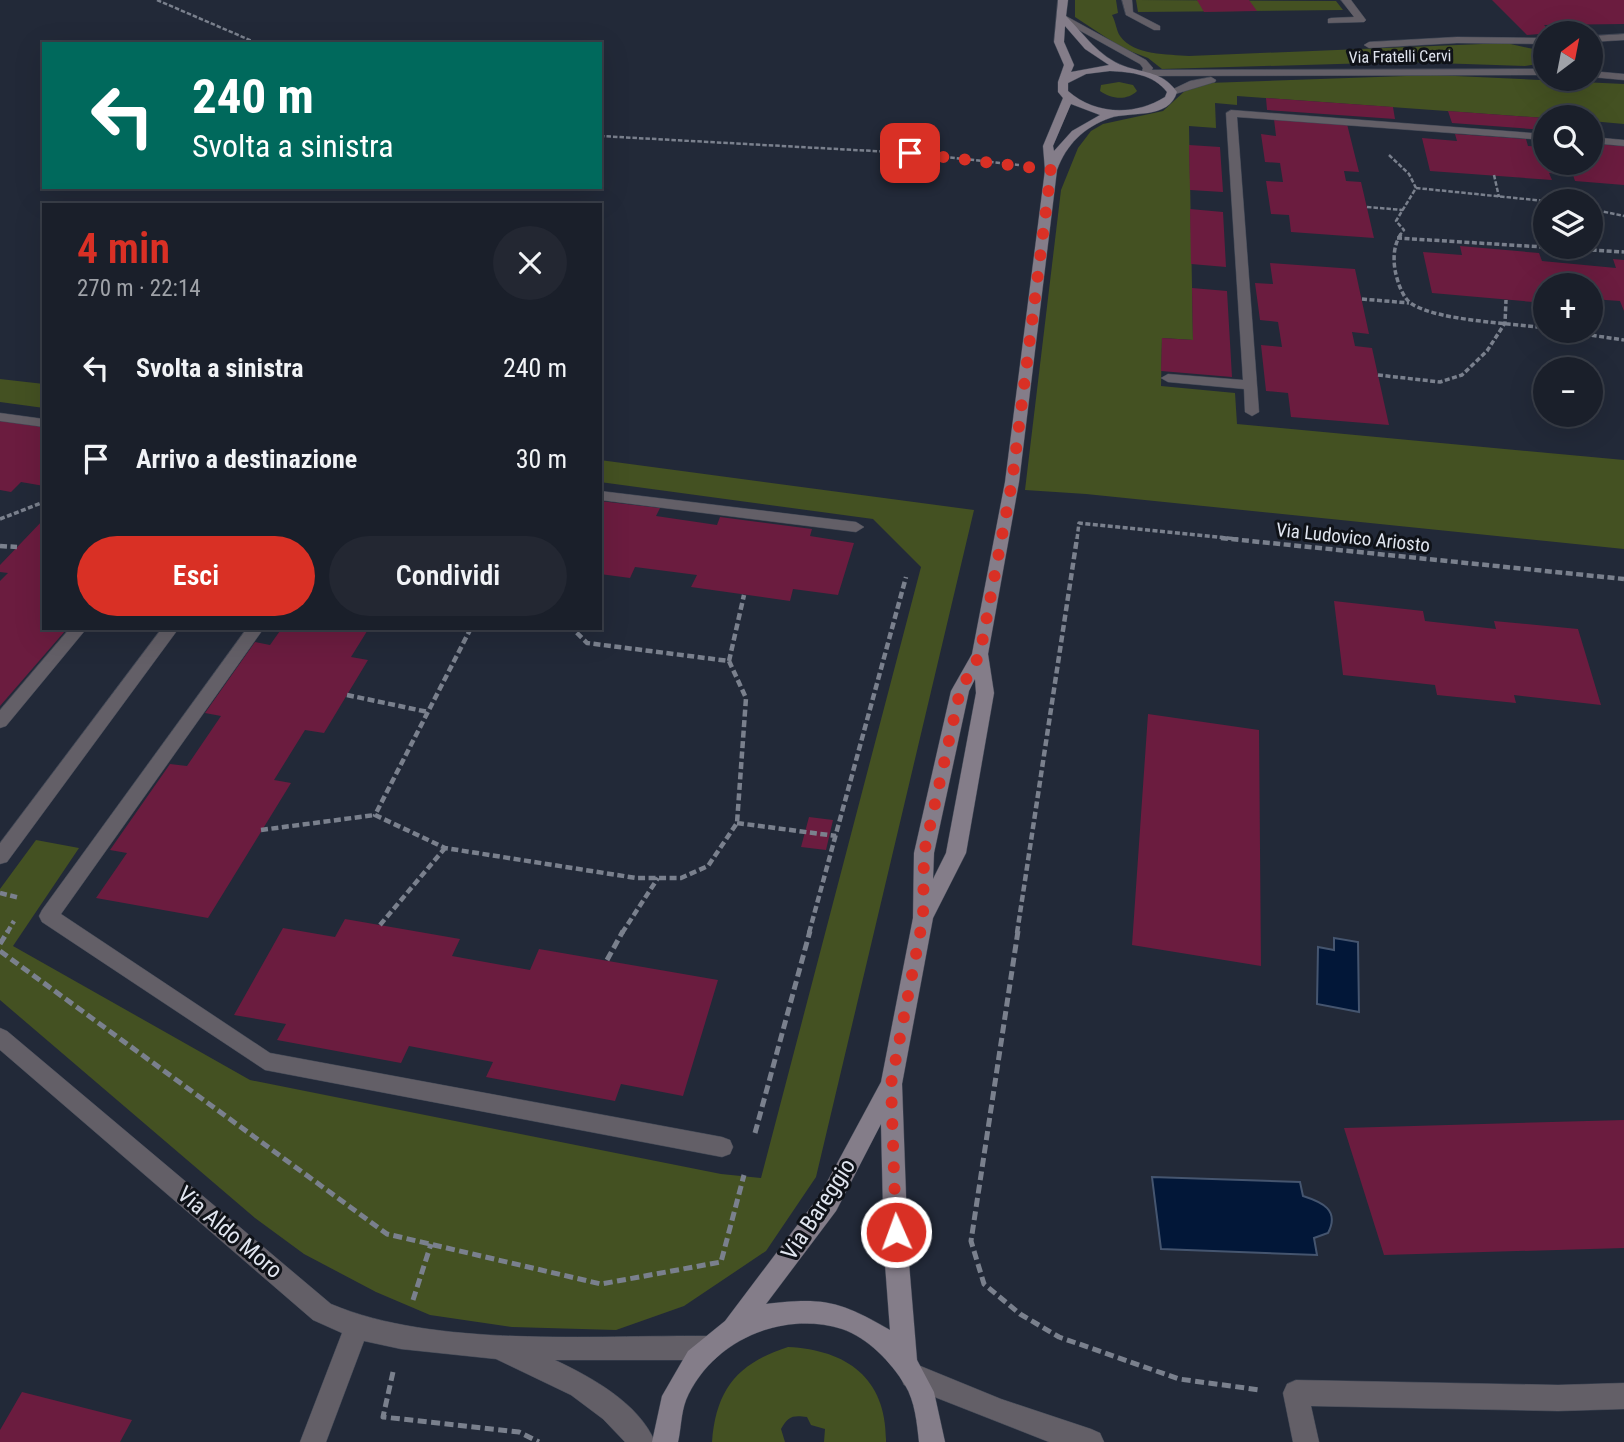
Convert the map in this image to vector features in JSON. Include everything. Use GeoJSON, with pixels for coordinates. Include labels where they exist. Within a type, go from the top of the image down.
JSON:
{"type":"FeatureCollection","features":[{"type":"Feature","properties":{"kind":"street"},"geometry":{"type":"LineString","coordinates":[[1063,0],[1064,18],[1059,42],[1069,65],[1063,82],[1063,93],[1068,98],[1079,105],[1133,113],[1162,106],[1170,99],[1172,92],[1168,85],[1145,73],[1102,59],[1078,39],[1064,18]]}},
{"type":"Feature","properties":{"kind":"street"},"geometry":{"type":"LineString","coordinates":[[1127,0],[1129,13],[1157,28]]}},
{"type":"Feature","properties":{"kind":"street"},"geometry":{"type":"LineString","coordinates":[[1331,21],[1361,20],[1346,0]]}},
{"type":"Feature","properties":{"kind":"street"},"geometry":{"type":"LineString","coordinates":[[1064,18],[1143,62],[1148,68],[1145,73]]}},
{"type":"Feature","properties":{"kind":"street"},"geometry":{"type":"LineString","coordinates":[[1603,38],[1624,37]]}},
{"type":"Feature","properties":{"kind":"street","name":"Via Fratelli Cervi"},"geometry":{"type":"LineString","coordinates":[[1369,45],[1457,40],[1533,41]]}},
{"type":"Feature","properties":{"kind":"street"},"geometry":{"type":"LineString","coordinates":[[1063,82],[1070,76],[1094,69],[1126,69]]}},
{"type":"Feature","properties":{"kind":"street","name":"Via Fratelli Cervi"},"geometry":{"type":"LineString","coordinates":[[1145,73],[1533,72]]}},
{"type":"Feature","properties":{"kind":"street","name":"Via Fratelli Cervi"},"geometry":{"type":"LineString","coordinates":[[1172,92],[1195,83],[1256,74]]}},
{"type":"Feature","properties":{"kind":"street"},"geometry":{"type":"LineString","coordinates":[[1603,75],[1624,77]]}},
{"type":"Feature","properties":{"kind":"street","name":"Via Bareggio"},"geometry":{"type":"LineString","coordinates":[[923,918],[956,853],[985,694],[980,654],[1012,482],[1051,170],[1048,146],[1068,98]]}},
{"type":"Feature","properties":{"kind":"street","name":"Via Bareggio"},"geometry":{"type":"LineString","coordinates":[[1051,170],[1066,140],[1088,123],[1114,112]]}},
{"type":"Feature","properties":{"kind":"street"},"geometry":{"type":"LineString","coordinates":[[1252,412],[1231,113],[1533,136]]}},
{"type":"Feature","properties":{"kind":"street"},"geometry":{"type":"LineString","coordinates":[[1603,141],[1624,142]]}},
{"type":"Feature","properties":{"kind":"street"},"geometry":{"type":"LineString","coordinates":[[1168,377],[1250,385]]}},
{"type":"Feature","properties":{"kind":"street"},"geometry":{"type":"LineString","coordinates":[[0,417],[42,423]]}},
{"type":"Feature","properties":{"kind":"street"},"geometry":{"type":"LineString","coordinates":[[602,495],[856,527]]}},
{"type":"Feature","properties":{"kind":"street"},"geometry":{"type":"LineString","coordinates":[[0,722],[77,630]]}},
{"type":"Feature","properties":{"kind":"street"},"geometry":{"type":"LineString","coordinates":[[0,857],[170,630]]}},
{"type":"Feature","properties":{"kind":"street"},"geometry":{"type":"LineString","coordinates":[[255,630],[49,916],[265,1061],[722,1147]]}},
{"type":"Feature","properties":{"kind":"street","name":"Via Bareggio"},"geometry":{"type":"LineString","coordinates":[[909,1370],[896,1251],[891,1084],[923,918],[924,853],[960,691],[980,654]]}},
{"type":"Feature","properties":{"kind":"street","name":"Via Aldo Moro"},"geometry":{"type":"LineString","coordinates":[[0,1037],[322,1312],[357,1327],[401,1337],[498,1347]]}},
{"type":"Feature","properties":{"kind":"street","name":"Via Bareggio"},"geometry":{"type":"LineString","coordinates":[[666,1442],[672,1405],[686,1374],[706,1348],[734,1326],[828,1203],[891,1084]]}},
{"type":"Feature","properties":{"kind":"street","name":"Via Bareggio"},"geometry":{"type":"LineString","coordinates":[[734,1326],[765,1314],[799,1309],[832,1314],[863,1326],[891,1347],[909,1370],[928,1411],[932,1442]]}},
{"type":"Feature","properties":{"kind":"street"},"geometry":{"type":"LineString","coordinates":[[313,1442],[357,1327]]}},
{"type":"Feature","properties":{"kind":"street"},"geometry":{"type":"LineString","coordinates":[[498,1347],[706,1348]]}},
{"type":"Feature","properties":{"kind":"street"},"geometry":{"type":"LineString","coordinates":[[498,1347],[573,1380],[625,1421],[642,1442]]}},
{"type":"Feature","properties":{"kind":"street"},"geometry":{"type":"LineString","coordinates":[[909,1370],[986,1407],[1091,1442]]}},
{"type":"Feature","properties":{"kind":"street"},"geometry":{"type":"LineString","coordinates":[[1306,1442],[1296,1393],[1558,1398],[1624,1396]]}},
{"type":"Feature","properties":{"kind":"path"},"geometry":{"type":"LineString","coordinates":[[157,0],[254,42]]}},
{"type":"Feature","properties":{"kind":"path"},"geometry":{"type":"LineString","coordinates":[[1392,127],[1388,154],[1409,174],[1416,188]]}},
{"type":"Feature","properties":{"kind":"path"},"geometry":{"type":"LineString","coordinates":[[602,136],[910,153],[1051,170]]}},
{"type":"Feature","properties":{"kind":"path"},"geometry":{"type":"LineString","coordinates":[[1494,175],[1499,197]]}},
{"type":"Feature","properties":{"kind":"path"},"geometry":{"type":"LineString","coordinates":[[1416,188],[1533,200]]}},
{"type":"Feature","properties":{"kind":"path"},"geometry":{"type":"LineString","coordinates":[[1410,303],[1401,292],[1394,275],[1396,238],[1404,230],[1396,221],[1416,188]]}},
{"type":"Feature","properties":{"kind":"path"},"geometry":{"type":"LineString","coordinates":[[1367,206],[1403,210]]}},
{"type":"Feature","properties":{"kind":"path"},"geometry":{"type":"LineString","coordinates":[[1603,212],[1624,216]]}},
{"type":"Feature","properties":{"kind":"path"},"geometry":{"type":"LineString","coordinates":[[1396,238],[1624,252]]}},
{"type":"Feature","properties":{"kind":"path"},"geometry":{"type":"LineString","coordinates":[[1362,299],[1410,303],[1441,314],[1533,327]]}},
{"type":"Feature","properties":{"kind":"path"},"geometry":{"type":"LineString","coordinates":[[1378,374],[1440,382],[1462,375],[1487,351],[1504,323],[1506,300]]}},
{"type":"Feature","properties":{"kind":"path"},"geometry":{"type":"LineString","coordinates":[[1603,337],[1624,340]]}},
{"type":"Feature","properties":{"kind":"path"},"geometry":{"type":"LineString","coordinates":[[0,519],[42,503]]}},
{"type":"Feature","properties":{"kind":"path","name":"Via Ludovico Ariosto"},"geometry":{"type":"LineString","coordinates":[[1296,1393],[1179,1380],[1059,1337],[1020,1314],[984,1284],[971,1241],[1079,523],[1624,579]]}},
{"type":"Feature","properties":{"kind":"path"},"geometry":{"type":"LineString","coordinates":[[0,546],[18,547]]}},
{"type":"Feature","properties":{"kind":"path"},"geometry":{"type":"LineString","coordinates":[[755,1135],[906,576]]}},
{"type":"Feature","properties":{"kind":"path"},"geometry":{"type":"LineString","coordinates":[[261,830],[375,815],[445,848],[636,878],[681,878],[708,866],[737,823],[746,698],[729,661],[744,595]]}},
{"type":"Feature","properties":{"kind":"path"},"geometry":{"type":"LineString","coordinates":[[375,815],[470,630]]}},
{"type":"Feature","properties":{"kind":"path"},"geometry":{"type":"LineString","coordinates":[[574,630],[587,643],[729,661]]}},
{"type":"Feature","properties":{"kind":"path"},"geometry":{"type":"LineString","coordinates":[[347,695],[428,712]]}},
{"type":"Feature","properties":{"kind":"path"},"geometry":{"type":"LineString","coordinates":[[737,823],[836,836]]}},
{"type":"Feature","properties":{"kind":"path"},"geometry":{"type":"LineString","coordinates":[[380,925],[445,848]]}},
{"type":"Feature","properties":{"kind":"path"},"geometry":{"type":"LineString","coordinates":[[607,961],[628,922],[659,877]]}},
{"type":"Feature","properties":{"kind":"path"},"geometry":{"type":"LineString","coordinates":[[0,893],[28,900]]}},
{"type":"Feature","properties":{"kind":"path"},"geometry":{"type":"LineString","coordinates":[[0,951],[387,1234],[601,1284],[721,1262],[748,1161]]}},
{"type":"Feature","properties":{"kind":"green space"},"geometry":{"type":"Polygon","coordinates":[[[1075,0],[1116,0],[1118,13],[1112,15],[1120,36],[1126,43],[1142,51],[1162,54],[1189,56],[1506,43],[1533,49],[1533,65],[1406,62],[1162,69],[1148,58],[1122,48],[1075,17],[1075,0]]]}},
{"type":"Feature","properties":{"kind":"green space"},"geometry":{"type":"Polygon","coordinates":[[[1136,0],[1336,1],[1343,10],[1138,12],[1136,0]]]}},
{"type":"Feature","properties":{"kind":"green space"},"geometry":{"type":"Polygon","coordinates":[[[1434,75],[1533,80],[1533,91],[1603,91],[1603,83],[1624,84],[1624,124],[1603,122],[1603,105],[1533,105],[1533,117],[1237,96],[1237,105],[1215,103],[1216,128],[1189,126],[1193,340],[1162,338],[1161,386],[1235,393],[1237,424],[1624,460],[1624,549],[1025,490],[1061,190],[1078,148],[1091,131],[1103,124],[1163,111],[1187,89],[1208,83],[1434,75]]]}},
{"type":"Feature","properties":{"kind":"green space"},"geometry":{"type":"Polygon","coordinates":[[[1119,82],[1133,85],[1137,91],[1119,98],[1100,91],[1101,85],[1119,82]]]}},
{"type":"Feature","properties":{"kind":"green space"},"geometry":{"type":"Polygon","coordinates":[[[0,379],[42,384],[42,408],[0,402],[0,379]]]}},
{"type":"Feature","properties":{"kind":"green space"},"geometry":{"type":"Polygon","coordinates":[[[602,460],[974,510],[816,1177],[766,1251],[684,1306],[616,1330],[512,1327],[430,1315],[376,1292],[304,1254],[255,1218],[0,1000],[0,889],[36,840],[79,848],[13,946],[250,1080],[721,1174],[761,1178],[921,567],[873,519],[602,482],[602,460]]]}},
{"type":"Feature","properties":{"kind":"green space"},"geometry":{"type":"Polygon","coordinates":[[[788,1347],[829,1354],[860,1372],[880,1401],[885,1420],[886,1442],[824,1442],[825,1429],[811,1425],[807,1417],[798,1416],[791,1417],[781,1429],[785,1442],[712,1442],[719,1407],[733,1381],[756,1361],[788,1347]]]}},
{"type":"Feature","properties":{"kind":"water"},"geometry":{"type":"Polygon","coordinates":[[[1334,938],[1358,942],[1359,1012],[1317,1004],[1318,947],[1334,950],[1334,938]]]}},
{"type":"Feature","properties":{"kind":"water"},"geometry":{"type":"Polygon","coordinates":[[[1152,1177],[1300,1182],[1303,1196],[1327,1208],[1332,1218],[1331,1225],[1328,1233],[1314,1238],[1317,1255],[1161,1249],[1152,1177]]]}},
{"type":"Feature","properties":{"kind":"building"},"geometry":{"type":"Polygon","coordinates":[[[1197,0],[1249,0],[1257,11],[1204,12],[1197,0]]]}},
{"type":"Feature","properties":{"kind":"building"},"geometry":{"type":"Polygon","coordinates":[[[1492,0],[1624,0],[1624,24],[1603,24],[1603,21],[1533,21],[1533,35],[1527,35],[1492,0]]]}},
{"type":"Feature","properties":{"kind":"building"},"geometry":{"type":"Polygon","coordinates":[[[1266,98],[1393,107],[1395,119],[1267,110],[1266,98]]]}},
{"type":"Feature","properties":{"kind":"building"},"geometry":{"type":"Polygon","coordinates":[[[1448,111],[1533,117],[1533,129],[1452,123],[1448,111]]]}},
{"type":"Feature","properties":{"kind":"building"},"geometry":{"type":"Polygon","coordinates":[[[1274,119],[1347,124],[1359,172],[1344,171],[1346,181],[1361,182],[1374,238],[1291,232],[1289,215],[1271,214],[1266,181],[1283,182],[1280,163],[1265,162],[1261,134],[1276,136],[1274,119]]]}},
{"type":"Feature","properties":{"kind":"building"},"geometry":{"type":"Polygon","coordinates":[[[1455,134],[1526,139],[1528,146],[1533,146],[1533,175],[1550,175],[1552,180],[1430,171],[1422,138],[1457,141],[1455,134]]]}},
{"type":"Feature","properties":{"kind":"building"},"geometry":{"type":"Polygon","coordinates":[[[1189,145],[1220,147],[1223,192],[1190,190],[1189,145]]]}},
{"type":"Feature","properties":{"kind":"building"},"geometry":{"type":"Polygon","coordinates":[[[1603,145],[1624,146],[1624,185],[1575,181],[1573,175],[1603,175],[1603,145]]]}},
{"type":"Feature","properties":{"kind":"building"},"geometry":{"type":"Polygon","coordinates":[[[1190,209],[1223,212],[1226,267],[1191,264],[1190,209]]]}},
{"type":"Feature","properties":{"kind":"building"},"geometry":{"type":"Polygon","coordinates":[[[1460,246],[1533,252],[1533,259],[1542,261],[1616,268],[1613,259],[1624,260],[1624,311],[1620,301],[1603,300],[1603,273],[1533,273],[1533,302],[1432,293],[1423,252],[1462,255],[1460,246]]]}},
{"type":"Feature","properties":{"kind":"building"},"geometry":{"type":"Polygon","coordinates":[[[1270,263],[1355,269],[1369,334],[1352,332],[1355,346],[1372,348],[1389,425],[1291,417],[1288,393],[1266,391],[1261,345],[1282,347],[1278,322],[1260,320],[1255,283],[1273,284],[1270,263]]]}},
{"type":"Feature","properties":{"kind":"building"},"geometry":{"type":"Polygon","coordinates":[[[1192,288],[1227,291],[1232,377],[1161,371],[1162,338],[1193,340],[1192,288]]]}},
{"type":"Feature","properties":{"kind":"building"},"geometry":{"type":"Polygon","coordinates":[[[0,420],[42,427],[42,486],[21,482],[11,492],[0,490],[0,420]]]}},
{"type":"Feature","properties":{"kind":"building"},"geometry":{"type":"Polygon","coordinates":[[[602,501],[660,508],[656,516],[717,525],[720,517],[812,529],[810,536],[854,543],[838,595],[793,589],[790,601],[691,587],[697,575],[635,567],[630,578],[602,574],[602,501]]]}},
{"type":"Feature","properties":{"kind":"building"},"geometry":{"type":"Polygon","coordinates":[[[42,521],[42,630],[65,631],[0,706],[0,581],[8,573],[0,572],[0,565],[42,521]]]}},
{"type":"Feature","properties":{"kind":"building"},"geometry":{"type":"Polygon","coordinates":[[[1334,601],[1423,611],[1425,621],[1496,629],[1494,621],[1578,629],[1601,705],[1514,695],[1516,703],[1437,695],[1435,685],[1343,675],[1334,601]]]}},
{"type":"Feature","properties":{"kind":"building"},"geometry":{"type":"Polygon","coordinates":[[[281,630],[368,630],[351,657],[368,660],[324,733],[305,730],[274,780],[291,783],[208,918],[96,898],[127,853],[110,850],[170,764],[187,766],[221,716],[205,713],[255,642],[270,645],[281,630]]]}},
{"type":"Feature","properties":{"kind":"building"},"geometry":{"type":"Polygon","coordinates":[[[1148,714],[1259,730],[1261,966],[1132,945],[1148,714]]]}},
{"type":"Feature","properties":{"kind":"building"},"geometry":{"type":"Polygon","coordinates":[[[809,817],[833,820],[826,850],[801,847],[809,817]]]}},
{"type":"Feature","properties":{"kind":"building"},"geometry":{"type":"Polygon","coordinates":[[[345,919],[460,939],[452,956],[530,970],[539,949],[718,980],[683,1096],[621,1084],[615,1101],[486,1077],[493,1062],[409,1046],[401,1063],[277,1040],[286,1024],[234,1015],[283,928],[335,937],[345,919]]]}},
{"type":"Feature","properties":{"kind":"building"},"geometry":{"type":"Polygon","coordinates":[[[1624,1120],[1624,1248],[1384,1255],[1344,1128],[1624,1120]]]}},
{"type":"Feature","properties":{"kind":"building"},"geometry":{"type":"Polygon","coordinates":[[[22,1392],[132,1420],[120,1442],[0,1442],[0,1430],[22,1392]]]}},
{"type":"Feature","properties":{"kind":"route"},"geometry":{"type":"LineString","coordinates":[[896,1232],[891,1084],[923,918],[924,853],[960,691],[980,654],[1012,482],[1051,170],[910,153]]}}]}
